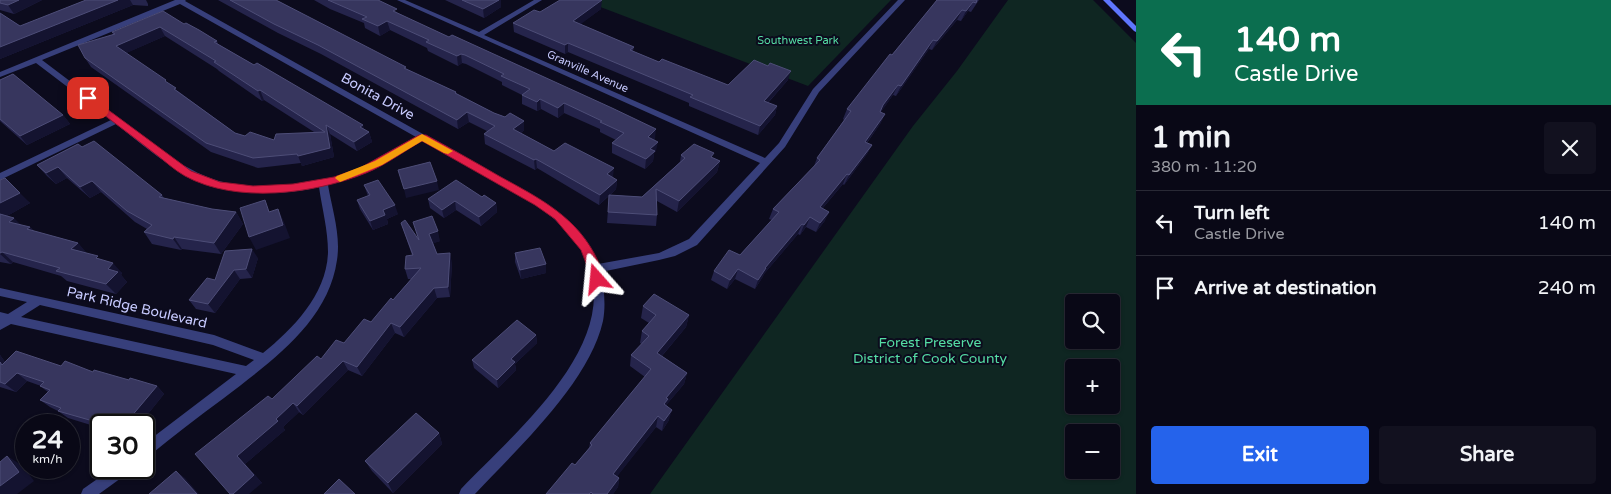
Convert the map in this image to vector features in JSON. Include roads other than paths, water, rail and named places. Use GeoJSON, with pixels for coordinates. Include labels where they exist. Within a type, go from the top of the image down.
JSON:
{"type":"FeatureCollection","features":[{"type":"Feature","properties":{"kind":"main road"},"geometry":{"type":"LineString","coordinates":[[1106,0],[1136,30]]}},
{"type":"Feature","properties":{"kind":"street"},"geometry":{"type":"LineString","coordinates":[[0,75],[181,0]]}},
{"type":"Feature","properties":{"kind":"street","name":"Bonita Drive"},"geometry":{"type":"LineString","coordinates":[[181,0],[538,202],[559,216],[586,248],[596,269],[599,289],[599,310],[595,330],[582,356],[553,400],[466,494]]}},
{"type":"Feature","properties":{"kind":"street","name":"Granville Avenue"},"geometry":{"type":"LineString","coordinates":[[400,0],[767,163]]}},
{"type":"Feature","properties":{"kind":"street"},"geometry":{"type":"LineString","coordinates":[[479,35],[539,0]]}},
{"type":"Feature","properties":{"kind":"street"},"geometry":{"type":"LineString","coordinates":[[596,269],[681,250],[701,234],[767,163],[789,136],[816,91],[902,0]]}},
{"type":"Feature","properties":{"kind":"street"},"geometry":{"type":"LineString","coordinates":[[37,60],[188,173],[219,185],[253,189],[324,183],[364,170],[422,137]]}},
{"type":"Feature","properties":{"kind":"street"},"geometry":{"type":"LineString","coordinates":[[0,177],[117,120]]}},
{"type":"Feature","properties":{"kind":"street"},"geometry":{"type":"LineString","coordinates":[[155,444],[264,359],[304,319],[319,299],[327,282],[333,260],[324,183]]}},
{"type":"Feature","properties":{"kind":"street","name":"Park Ridge Boulevard"},"geometry":{"type":"LineString","coordinates":[[0,292],[214,340],[264,359]]}},
{"type":"Feature","properties":{"kind":"street"},"geometry":{"type":"LineString","coordinates":[[3,320],[39,300]]}},
{"type":"Feature","properties":{"kind":"street"},"geometry":{"type":"LineString","coordinates":[[3,320],[248,372]]}},
{"type":"Feature","properties":{"kind":"street"},"geometry":{"type":"LineString","coordinates":[[88,494],[108,479]]}},
{"type":"Feature","properties":{"kind":"park label","name":"Southwest Park"},"geometry":{"type":"Point","coordinates":[798,40]}},
{"type":"Feature","properties":{"kind":"park label","name":"Forest Preserve District of Cook County"},"geometry":{"type":"Point","coordinates":[930,350]}}]}
